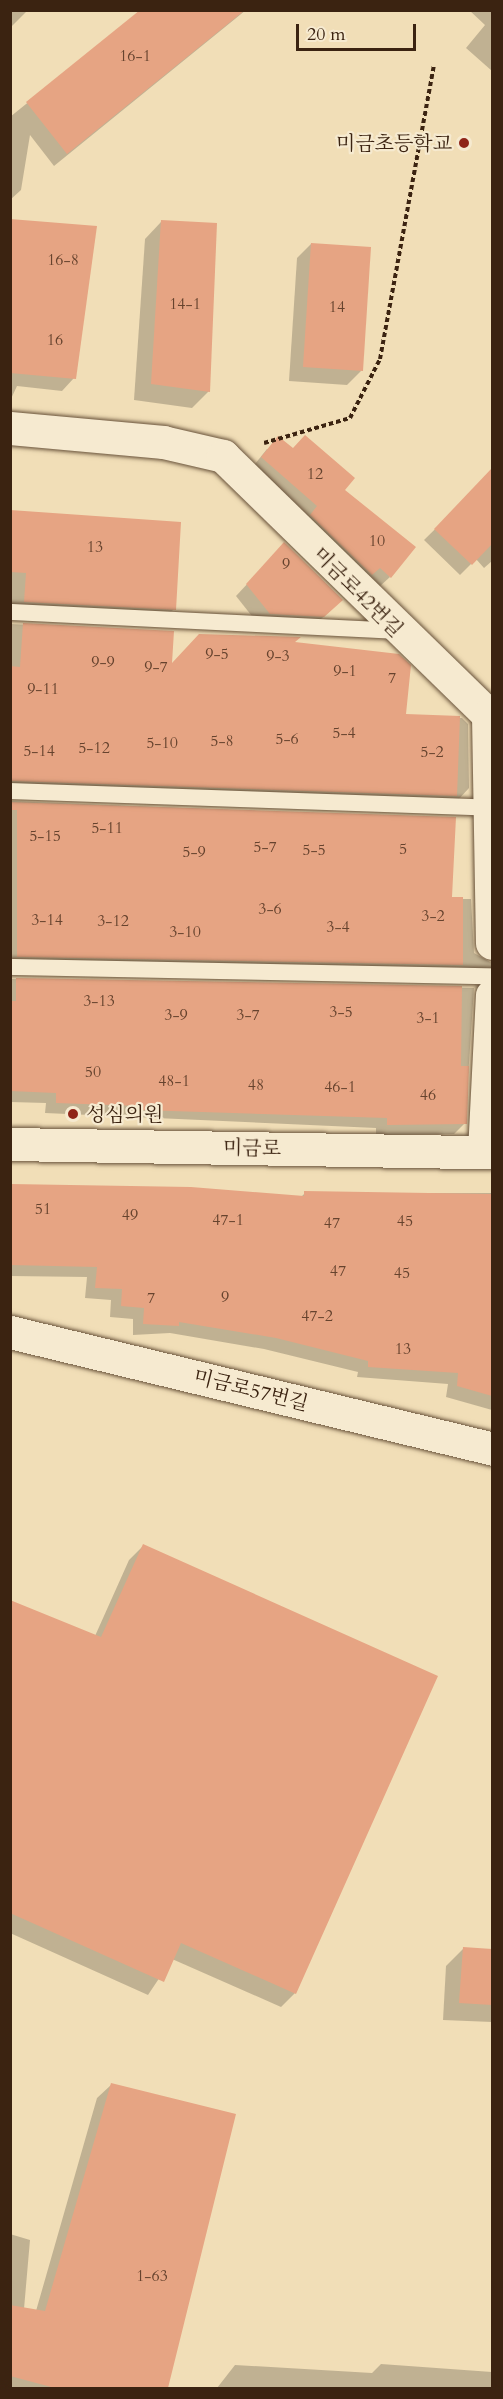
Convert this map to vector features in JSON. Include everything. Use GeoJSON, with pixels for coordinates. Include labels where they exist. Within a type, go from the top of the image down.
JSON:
{"type":"FeatureCollection","features":[{"type":"Feature","properties":{"kind":"street"},"geometry":{"type":"LineString","coordinates":[[10,428],[163,442],[223,456]]}},
{"type":"Feature","properties":{"kind":"street","name":"미금로42번길"},"geometry":{"type":"LineString","coordinates":[[223,456],[397,631],[488,715],[492,943]]}},
{"type":"Feature","properties":{"kind":"street"},"geometry":{"type":"LineString","coordinates":[[488,1152],[492,995]]}},
{"type":"Feature","properties":{"kind":"street","name":"미금로"},"geometry":{"type":"LineString","coordinates":[[10,1144],[488,1152]]}},
{"type":"Feature","properties":{"kind":"street","name":"미금로57번길"},"geometry":{"type":"LineString","coordinates":[[10,1332],[492,1449]]}},
{"type":"Feature","properties":{"kind":"lane"},"geometry":{"type":"LineString","coordinates":[[10,612],[397,631]]}},
{"type":"Feature","properties":{"kind":"lane"},"geometry":{"type":"LineString","coordinates":[[10,791],[490,808]]}},
{"type":"Feature","properties":{"kind":"lane"},"geometry":{"type":"LineString","coordinates":[[10,967],[492,976]]}},
{"type":"Feature","properties":{"kind":"path"},"geometry":{"type":"LineString","coordinates":[[223,456],[350,418],[380,359],[434,66]]}},
{"type":"Feature","properties":{"kind":"building"},"geometry":{"type":"Polygon","coordinates":[[[140,10],[245,10],[67,154],[26,102],[140,10]]]}},
{"type":"Feature","properties":{"kind":"building"},"geometry":{"type":"Polygon","coordinates":[[[10,219],[97,226],[76,379],[10,373],[10,219]]]}},
{"type":"Feature","properties":{"kind":"building"},"geometry":{"type":"Polygon","coordinates":[[[161,220],[217,223],[210,392],[151,384],[161,220]]]}},
{"type":"Feature","properties":{"kind":"building"},"geometry":{"type":"Polygon","coordinates":[[[311,243],[371,247],[363,371],[303,367],[311,243]]]}},
{"type":"Feature","properties":{"kind":"building"},"geometry":{"type":"Polygon","coordinates":[[[305,435],[355,478],[345,490],[416,547],[391,578],[380,568],[372,575],[310,515],[317,506],[261,457],[278,436],[293,448],[305,435]]]}},
{"type":"Feature","properties":{"kind":"building"},"geometry":{"type":"Polygon","coordinates":[[[492,468],[492,544],[472,565],[434,529],[492,468]]]}},
{"type":"Feature","properties":{"kind":"building"},"geometry":{"type":"Polygon","coordinates":[[[10,510],[181,522],[176,610],[24,602],[26,573],[10,572],[10,510]]]}},
{"type":"Feature","properties":{"kind":"building"},"geometry":{"type":"Polygon","coordinates":[[[284,542],[343,600],[324,617],[270,614],[246,584],[284,542]]]}},
{"type":"Feature","properties":{"kind":"building"},"geometry":{"type":"Polygon","coordinates":[[[23,623],[174,631],[172,663],[199,634],[301,637],[295,642],[399,654],[411,665],[406,714],[460,716],[457,796],[10,781],[10,666],[20,667],[23,623]]]}},
{"type":"Feature","properties":{"kind":"building"},"geometry":{"type":"Polygon","coordinates":[[[10,802],[456,817],[452,897],[463,897],[463,965],[17,957],[17,810],[10,810],[10,802]]]}},
{"type":"Feature","properties":{"kind":"building"},"geometry":{"type":"Polygon","coordinates":[[[16,978],[462,986],[461,1066],[469,1066],[467,1124],[387,1125],[387,1118],[140,1110],[140,1106],[56,1103],[56,1093],[10,1091],[10,1001],[16,1001],[16,978]]]}},
{"type":"Feature","properties":{"kind":"building"},"geometry":{"type":"Polygon","coordinates":[[[10,1184],[191,1187],[304,1196],[304,1191],[492,1194],[492,1396],[457,1386],[458,1373],[368,1367],[368,1361],[276,1338],[179,1322],[179,1326],[143,1324],[144,1308],[121,1306],[122,1289],[95,1288],[97,1267],[10,1265],[10,1184]]]}},
{"type":"Feature","properties":{"kind":"building"},"geometry":{"type":"Polygon","coordinates":[[[143,1544],[438,1676],[296,1994],[181,1943],[164,1982],[10,1913],[10,1600],[101,1637],[143,1544]]]}},
{"type":"Feature","properties":{"kind":"building"},"geometry":{"type":"Polygon","coordinates":[[[463,1947],[492,1949],[492,2005],[459,2003],[463,1947]]]}},
{"type":"Feature","properties":{"kind":"building"},"geometry":{"type":"Polygon","coordinates":[[[111,2083],[236,2114],[168,2388],[55,2388],[10,2376],[10,2305],[45,2311],[111,2083]]]}},
{"type":"Feature","properties":{"kind":"place","name":"미금초등학교"},"geometry":{"type":"Point","coordinates":[464,143]}},
{"type":"Feature","properties":{"kind":"place","name":"성심의원"},"geometry":{"type":"Point","coordinates":[73,1114]}}]}
